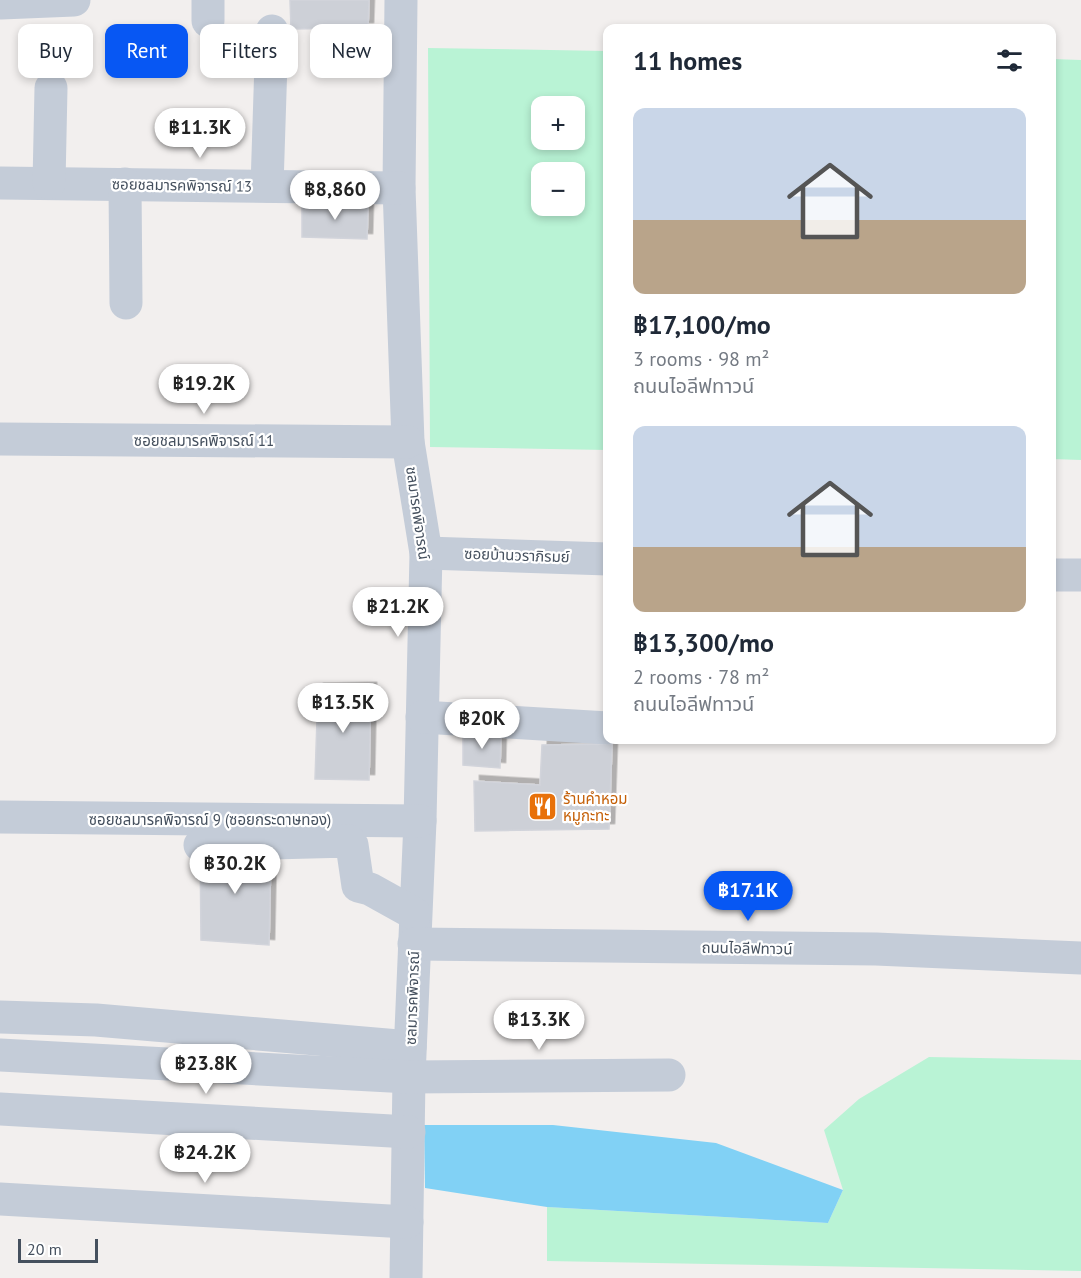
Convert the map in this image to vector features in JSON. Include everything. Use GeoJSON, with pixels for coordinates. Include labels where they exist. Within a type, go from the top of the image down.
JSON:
{"type":"FeatureCollection","features":[{"type":"Feature","properties":{"kind":"street"},"geometry":{"type":"LineString","coordinates":[[1,3],[74,0]]}},
{"type":"Feature","properties":{"kind":"street","name":"ชลมารคพิจารณ์"},"geometry":{"type":"LineString","coordinates":[[401,0],[399,188],[408,442],[426,553],[420,821],[409,1062],[406,1278]]}},
{"type":"Feature","properties":{"kind":"street"},"geometry":{"type":"LineString","coordinates":[[267,186],[271,78]]}},
{"type":"Feature","properties":{"kind":"street"},"geometry":{"type":"LineString","coordinates":[[49,183],[51,88]]}},
{"type":"Feature","properties":{"kind":"street","name":"ซอยชลมารคพิจารณ์ 13"},"geometry":{"type":"LineString","coordinates":[[0,183],[399,188]]}},
{"type":"Feature","properties":{"kind":"street"},"geometry":{"type":"LineString","coordinates":[[125,184],[126,303]]}},
{"type":"Feature","properties":{"kind":"street","name":"ซอยชลมารคพิจารณ์ 11"},"geometry":{"type":"LineString","coordinates":[[0,439],[408,442]]}},
{"type":"Feature","properties":{"kind":"street","name":"ซอยบ้านวราภิรมย์"},"geometry":{"type":"LineString","coordinates":[[426,553],[603,559]]}},
{"type":"Feature","properties":{"kind":"street"},"geometry":{"type":"LineString","coordinates":[[1056,574],[1081,575]]}},
{"type":"Feature","properties":{"kind":"street"},"geometry":{"type":"LineString","coordinates":[[422,717],[603,728]]}},
{"type":"Feature","properties":{"kind":"street","name":"ซอยชลมารคพิจารณ์ 9 (ซอยกระดาษทอง)"},"geometry":{"type":"LineString","coordinates":[[0,817],[420,821]]}},
{"type":"Feature","properties":{"kind":"street"},"geometry":{"type":"LineString","coordinates":[[200,845],[349,841],[352,845],[358,886],[414,929]]}},
{"type":"Feature","properties":{"kind":"street","name":"ถนนไอลีฟทาวน์"},"geometry":{"type":"LineString","coordinates":[[414,929],[1081,958]]}},
{"type":"Feature","properties":{"kind":"street"},"geometry":{"type":"LineString","coordinates":[[0,1017],[96,1020],[409,1062]]}},
{"type":"Feature","properties":{"kind":"street"},"geometry":{"type":"LineString","coordinates":[[0,1054],[409,1062],[669,1075]]}},
{"type":"Feature","properties":{"kind":"street"},"geometry":{"type":"LineString","coordinates":[[0,1109],[409,1132]]}},
{"type":"Feature","properties":{"kind":"street"},"geometry":{"type":"LineString","coordinates":[[0,1199],[407,1222]]}},
{"type":"Feature","properties":{"kind":"green space"},"geometry":{"type":"Polygon","coordinates":[[[428,48],[603,51],[603,450],[430,447],[428,48]]]}},
{"type":"Feature","properties":{"kind":"green space"},"geometry":{"type":"Polygon","coordinates":[[[1056,59],[1081,60],[1081,460],[1056,459],[1056,59]]]}},
{"type":"Feature","properties":{"kind":"green space"},"geometry":{"type":"Polygon","coordinates":[[[929,1057],[1081,1060],[1081,1271],[547,1261],[547,1207],[828,1223],[843,1190],[824,1130],[859,1099],[929,1057]]]}},
{"type":"Feature","properties":{"kind":"water"},"geometry":{"type":"Polygon","coordinates":[[[424,1125],[553,1125],[716,1143],[843,1190],[828,1223],[547,1207],[425,1188],[424,1125]]]}},
{"type":"Feature","properties":{"kind":"building"},"geometry":{"type":"Polygon","coordinates":[[[290,0],[369,0],[368,24],[310,24],[310,29],[298,29],[298,24],[291,24],[290,0]]]}},
{"type":"Feature","properties":{"kind":"building"},"geometry":{"type":"Polygon","coordinates":[[[302,204],[368,205],[367,239],[302,237],[302,204]]]}},
{"type":"Feature","properties":{"kind":"building"},"geometry":{"type":"Polygon","coordinates":[[[371,688],[369,780],[315,779],[318,689],[371,688]]]}},
{"type":"Feature","properties":{"kind":"building"},"geometry":{"type":"Polygon","coordinates":[[[463,733],[501,733],[500,768],[463,765],[463,733]]]}},
{"type":"Feature","properties":{"kind":"building","name":"ร้านคำหอม หมูกะทะ"},"geometry":{"type":"Polygon","coordinates":[[[612,744],[609,829],[475,831],[474,781],[540,785],[542,745],[612,744]]]}},
{"type":"Feature","properties":{"kind":"building"},"geometry":{"type":"Polygon","coordinates":[[[200,845],[271,852],[269,945],[201,940],[200,845]]]}},
{"type":"Feature","properties":{"kind":"place","name":"ร้านคำหอม หมูกะทะ"},"geometry":{"type":"Point","coordinates":[542,807]}}]}
